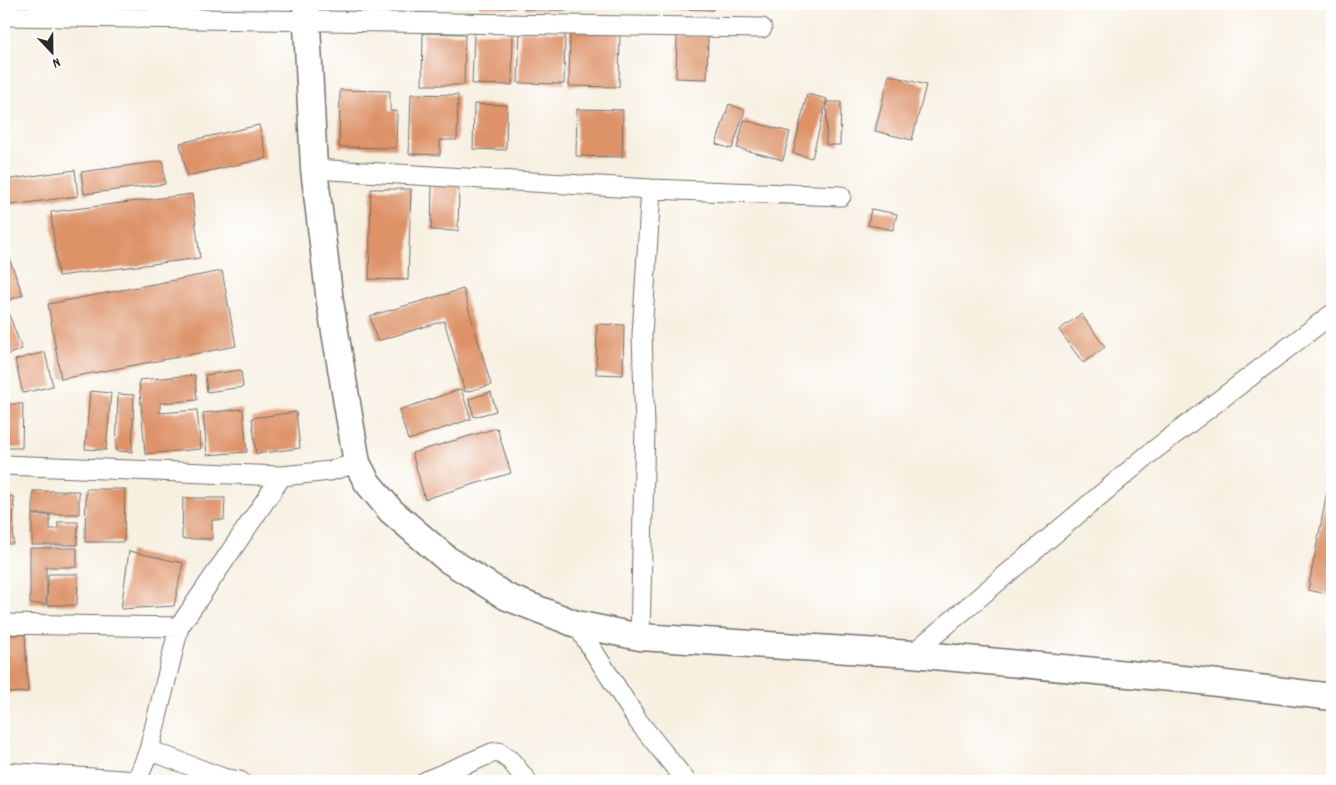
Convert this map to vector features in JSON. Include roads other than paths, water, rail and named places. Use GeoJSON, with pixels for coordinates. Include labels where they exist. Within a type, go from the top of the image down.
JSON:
{"type":"FeatureCollection","features":[{"type":"Feature","properties":{"kind":"main road"},"geometry":{"type":"LineString","coordinates":[[306,12],[314,169],[330,302],[357,463],[367,482],[391,511],[447,559],[507,597],[576,624],[640,637],[912,654],[1193,680],[1332,698]]}},
{"type":"Feature","properties":{"kind":"street"},"geometry":{"type":"LineString","coordinates":[[4,16],[24,10],[306,12],[762,28]]}},
{"type":"Feature","properties":{"kind":"street"},"geometry":{"type":"LineString","coordinates":[[314,169],[650,189],[841,196]]}},
{"type":"Feature","properties":{"kind":"street"},"geometry":{"type":"LineString","coordinates":[[640,637],[645,427],[642,335],[650,189]]}},
{"type":"Feature","properties":{"kind":"street"},"geometry":{"type":"LineString","coordinates":[[912,654],[1148,454],[1332,314]]}},
{"type":"Feature","properties":{"kind":"street"},"geometry":{"type":"LineString","coordinates":[[4,465],[282,476],[330,471],[357,463]]}},
{"type":"Feature","properties":{"kind":"street"},"geometry":{"type":"LineString","coordinates":[[4,772],[137,781],[149,750],[179,627],[282,476]]}},
{"type":"Feature","properties":{"kind":"street"},"geometry":{"type":"LineString","coordinates":[[4,624],[179,627]]}},
{"type":"Feature","properties":{"kind":"street"},"geometry":{"type":"LineString","coordinates":[[576,624],[638,721],[686,781]]}},
{"type":"Feature","properties":{"kind":"street"},"geometry":{"type":"LineString","coordinates":[[149,750],[223,778],[240,781]]}},
{"type":"Feature","properties":{"kind":"street"},"geometry":{"type":"LineString","coordinates":[[426,781],[492,753],[499,752],[511,761],[527,781]]}}]}
